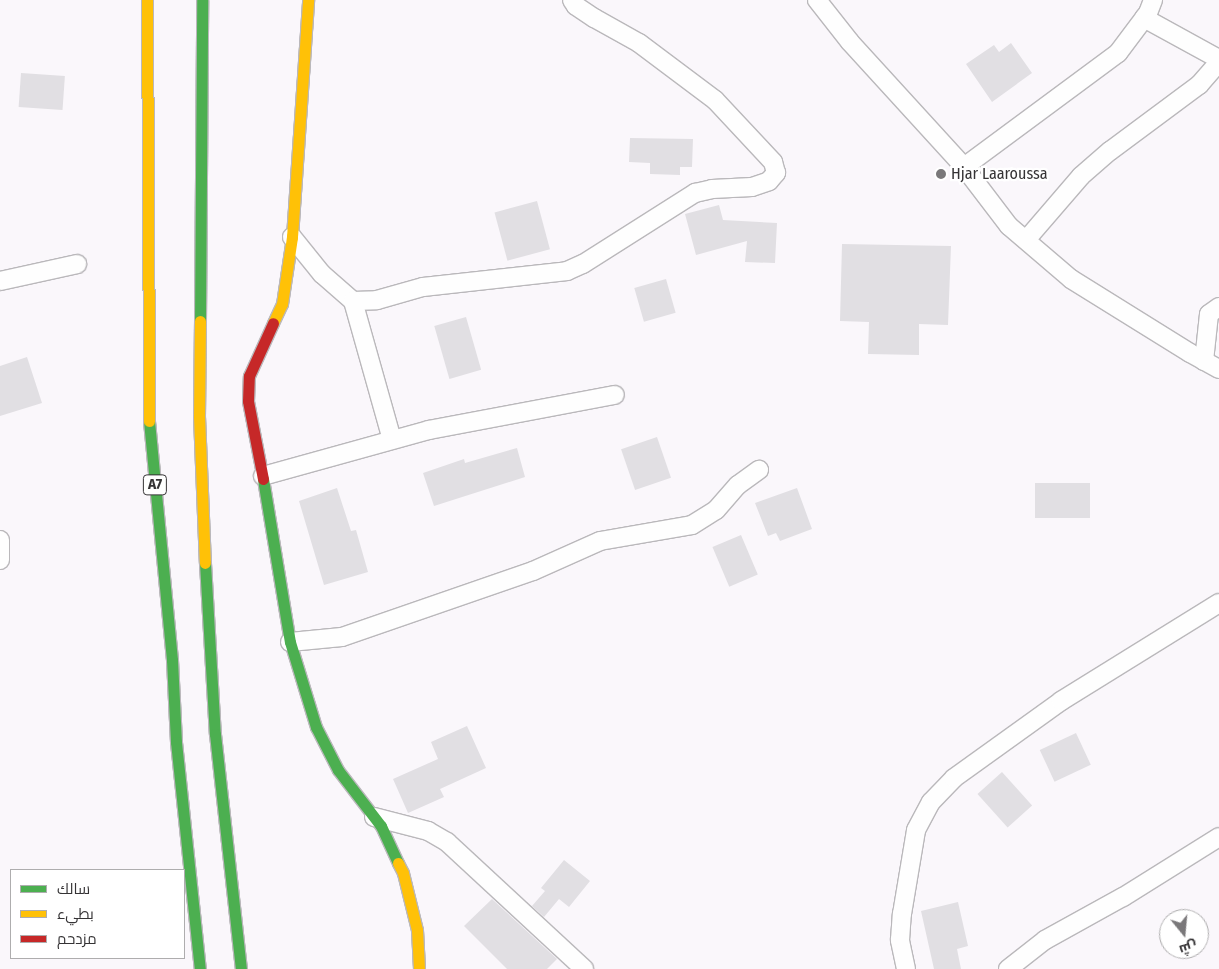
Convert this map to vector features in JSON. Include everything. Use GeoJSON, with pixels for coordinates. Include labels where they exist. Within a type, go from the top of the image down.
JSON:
{"type":"FeatureCollection","features":[{"type":"Feature","properties":{"kind":"main road","name":"A7"},"geometry":{"type":"LineString","coordinates":[[147,0],[149,426],[172,660],[176,742],[200,969]]}},
{"type":"Feature","properties":{"kind":"main road"},"geometry":{"type":"LineString","coordinates":[[202,0],[199,416],[214,734],[241,969]]}},
{"type":"Feature","properties":{"kind":"main road"},"geometry":{"type":"LineString","coordinates":[[308,0],[292,238],[282,304],[249,376],[248,400],[263,476],[290,642],[316,727],[338,770],[374,817],[403,873],[417,930],[419,969]]}},
{"type":"Feature","properties":{"kind":"street"},"geometry":{"type":"LineString","coordinates":[[353,301],[377,300],[422,287],[567,271],[583,264],[695,193],[712,189],[752,187],[769,181],[776,173],[774,162],[715,100],[639,43],[594,18],[576,6],[572,0]]}},
{"type":"Feature","properties":{"kind":"street"},"geometry":{"type":"LineString","coordinates":[[817,0],[850,42],[964,167],[1009,226],[1071,279],[1212,365]]}},
{"type":"Feature","properties":{"kind":"street"},"geometry":{"type":"LineString","coordinates":[[964,167],[1118,53],[1144,18],[1153,0]]}},
{"type":"Feature","properties":{"kind":"street"},"geometry":{"type":"LineString","coordinates":[[1026,240],[1081,176],[1110,151],[1199,85],[1219,60],[1144,18]]}},
{"type":"Feature","properties":{"kind":"street"},"geometry":{"type":"LineString","coordinates":[[292,238],[322,274],[353,301],[392,440]]}},
{"type":"Feature","properties":{"kind":"street"},"geometry":{"type":"LineString","coordinates":[[0,281],[77,264]]}},
{"type":"Feature","properties":{"kind":"street"},"geometry":{"type":"LineString","coordinates":[[1212,365],[1209,314],[1219,307]]}},
{"type":"Feature","properties":{"kind":"street"},"geometry":{"type":"LineString","coordinates":[[263,476],[438,428],[614,395]]}},
{"type":"Feature","properties":{"kind":"street"},"geometry":{"type":"LineString","coordinates":[[290,642],[342,637],[533,571],[600,541],[692,525],[716,510],[738,485],[760,470]]}},
{"type":"Feature","properties":{"kind":"street"},"geometry":{"type":"LineString","coordinates":[[0,540],[0,560]]}},
{"type":"Feature","properties":{"kind":"street"},"geometry":{"type":"LineString","coordinates":[[906,969],[900,940],[902,914],[916,830],[931,802],[954,778],[1061,700],[1219,603]]}},
{"type":"Feature","properties":{"kind":"street"},"geometry":{"type":"LineString","coordinates":[[374,817],[428,831],[447,842],[584,969]]}},
{"type":"Feature","properties":{"kind":"street"},"geometry":{"type":"LineString","coordinates":[[1008,969],[1045,940],[1123,897],[1219,837]]}},
{"type":"Feature","properties":{"kind":"building"},"geometry":{"type":"Polygon","coordinates":[[[1011,43],[1032,73],[992,102],[966,64],[994,45],[999,52],[1011,43]]]}},
{"type":"Feature","properties":{"kind":"building"},"geometry":{"type":"Polygon","coordinates":[[[21,73],[65,76],[63,110],[19,107],[21,73]]]}},
{"type":"Feature","properties":{"kind":"building"},"geometry":{"type":"Polygon","coordinates":[[[630,138],[693,139],[692,167],[680,167],[680,175],[650,174],[650,163],[629,162],[630,138]]]}},
{"type":"Feature","properties":{"kind":"building"},"geometry":{"type":"Polygon","coordinates":[[[537,201],[550,249],[507,261],[494,212],[537,201]]]}},
{"type":"Feature","properties":{"kind":"building"},"geometry":{"type":"Polygon","coordinates":[[[719,205],[723,220],[777,223],[775,263],[745,262],[747,241],[696,255],[685,214],[719,205]]]}},
{"type":"Feature","properties":{"kind":"building"},"geometry":{"type":"Polygon","coordinates":[[[842,244],[951,246],[948,325],[919,324],[919,355],[868,354],[869,322],[840,321],[842,244]]]}},
{"type":"Feature","properties":{"kind":"building"},"geometry":{"type":"Polygon","coordinates":[[[666,279],[676,313],[644,322],[634,288],[666,279]]]}},
{"type":"Feature","properties":{"kind":"building"},"geometry":{"type":"Polygon","coordinates":[[[466,317],[481,370],[449,379],[434,326],[466,317]]]}},
{"type":"Feature","properties":{"kind":"building"},"geometry":{"type":"Polygon","coordinates":[[[27,357],[42,403],[0,416],[0,366],[27,357]]]}},
{"type":"Feature","properties":{"kind":"building"},"geometry":{"type":"Polygon","coordinates":[[[657,437],[671,478],[635,490],[621,449],[657,437]]]}},
{"type":"Feature","properties":{"kind":"building"},"geometry":{"type":"Polygon","coordinates":[[[517,448],[525,477],[434,506],[423,473],[464,459],[465,463],[517,448]]]}},
{"type":"Feature","properties":{"kind":"building"},"geometry":{"type":"Polygon","coordinates":[[[1035,483],[1090,483],[1090,518],[1035,518],[1035,483]]]}},
{"type":"Feature","properties":{"kind":"building"},"geometry":{"type":"Polygon","coordinates":[[[337,488],[351,531],[356,530],[368,572],[324,585],[299,501],[337,488]]]}},
{"type":"Feature","properties":{"kind":"building"},"geometry":{"type":"Polygon","coordinates":[[[797,488],[812,529],[780,541],[776,533],[768,536],[755,503],[797,488]]]}},
{"type":"Feature","properties":{"kind":"building"},"geometry":{"type":"Polygon","coordinates":[[[741,535],[758,575],[729,587],[712,547],[741,535]]]}},
{"type":"Feature","properties":{"kind":"building"},"geometry":{"type":"Polygon","coordinates":[[[467,726],[486,768],[440,789],[444,797],[408,813],[393,779],[438,759],[431,742],[467,726]]]}},
{"type":"Feature","properties":{"kind":"building"},"geometry":{"type":"Polygon","coordinates":[[[1076,733],[1091,765],[1055,782],[1040,750],[1076,733]]]}},
{"type":"Feature","properties":{"kind":"building"},"geometry":{"type":"Polygon","coordinates":[[[1002,772],[1032,805],[1008,828],[977,794],[1002,772]]]}},
{"type":"Feature","properties":{"kind":"building"},"geometry":{"type":"Polygon","coordinates":[[[564,860],[590,881],[569,907],[559,899],[544,917],[532,906],[545,891],[541,888],[564,860]]]}},
{"type":"Feature","properties":{"kind":"building"},"geometry":{"type":"Polygon","coordinates":[[[492,899],[557,959],[547,969],[507,969],[464,926],[492,899]]]}},
{"type":"Feature","properties":{"kind":"building"},"geometry":{"type":"Polygon","coordinates":[[[958,902],[968,946],[957,949],[961,969],[934,969],[921,911],[958,902]]]}},
{"type":"Feature","properties":{"kind":"traffic: fast"},"geometry":{"type":"LineString","coordinates":[[200,321],[202,0]]}},
{"type":"Feature","properties":{"kind":"traffic: fast"},"geometry":{"type":"LineString","coordinates":[[149,421],[172,660],[176,742],[200,969]]}},
{"type":"Feature","properties":{"kind":"traffic: fast"},"geometry":{"type":"LineString","coordinates":[[263,479],[290,642],[316,727],[338,770],[381,826],[398,863]]}},
{"type":"Feature","properties":{"kind":"traffic: fast"},"geometry":{"type":"LineString","coordinates":[[205,563],[215,734],[241,969]]}},
{"type":"Feature","properties":{"kind":"traffic: slow"},"geometry":{"type":"LineString","coordinates":[[147,0],[149,421]]}},
{"type":"Feature","properties":{"kind":"traffic: slow"},"geometry":{"type":"LineString","coordinates":[[273,323],[282,304],[292,237],[308,0]]}},
{"type":"Feature","properties":{"kind":"traffic: slow"},"geometry":{"type":"LineString","coordinates":[[200,321],[199,416],[205,563]]}},
{"type":"Feature","properties":{"kind":"traffic: slow"},"geometry":{"type":"LineString","coordinates":[[398,863],[403,873],[417,930],[419,969]]}},
{"type":"Feature","properties":{"kind":"traffic: jam"},"geometry":{"type":"LineString","coordinates":[[263,479],[248,401],[249,376],[273,323]]}},
{"type":"Feature","properties":{"kind":"place","name":"Hjar Laaroussa"},"geometry":{"type":"Point","coordinates":[941,174]}}]}
